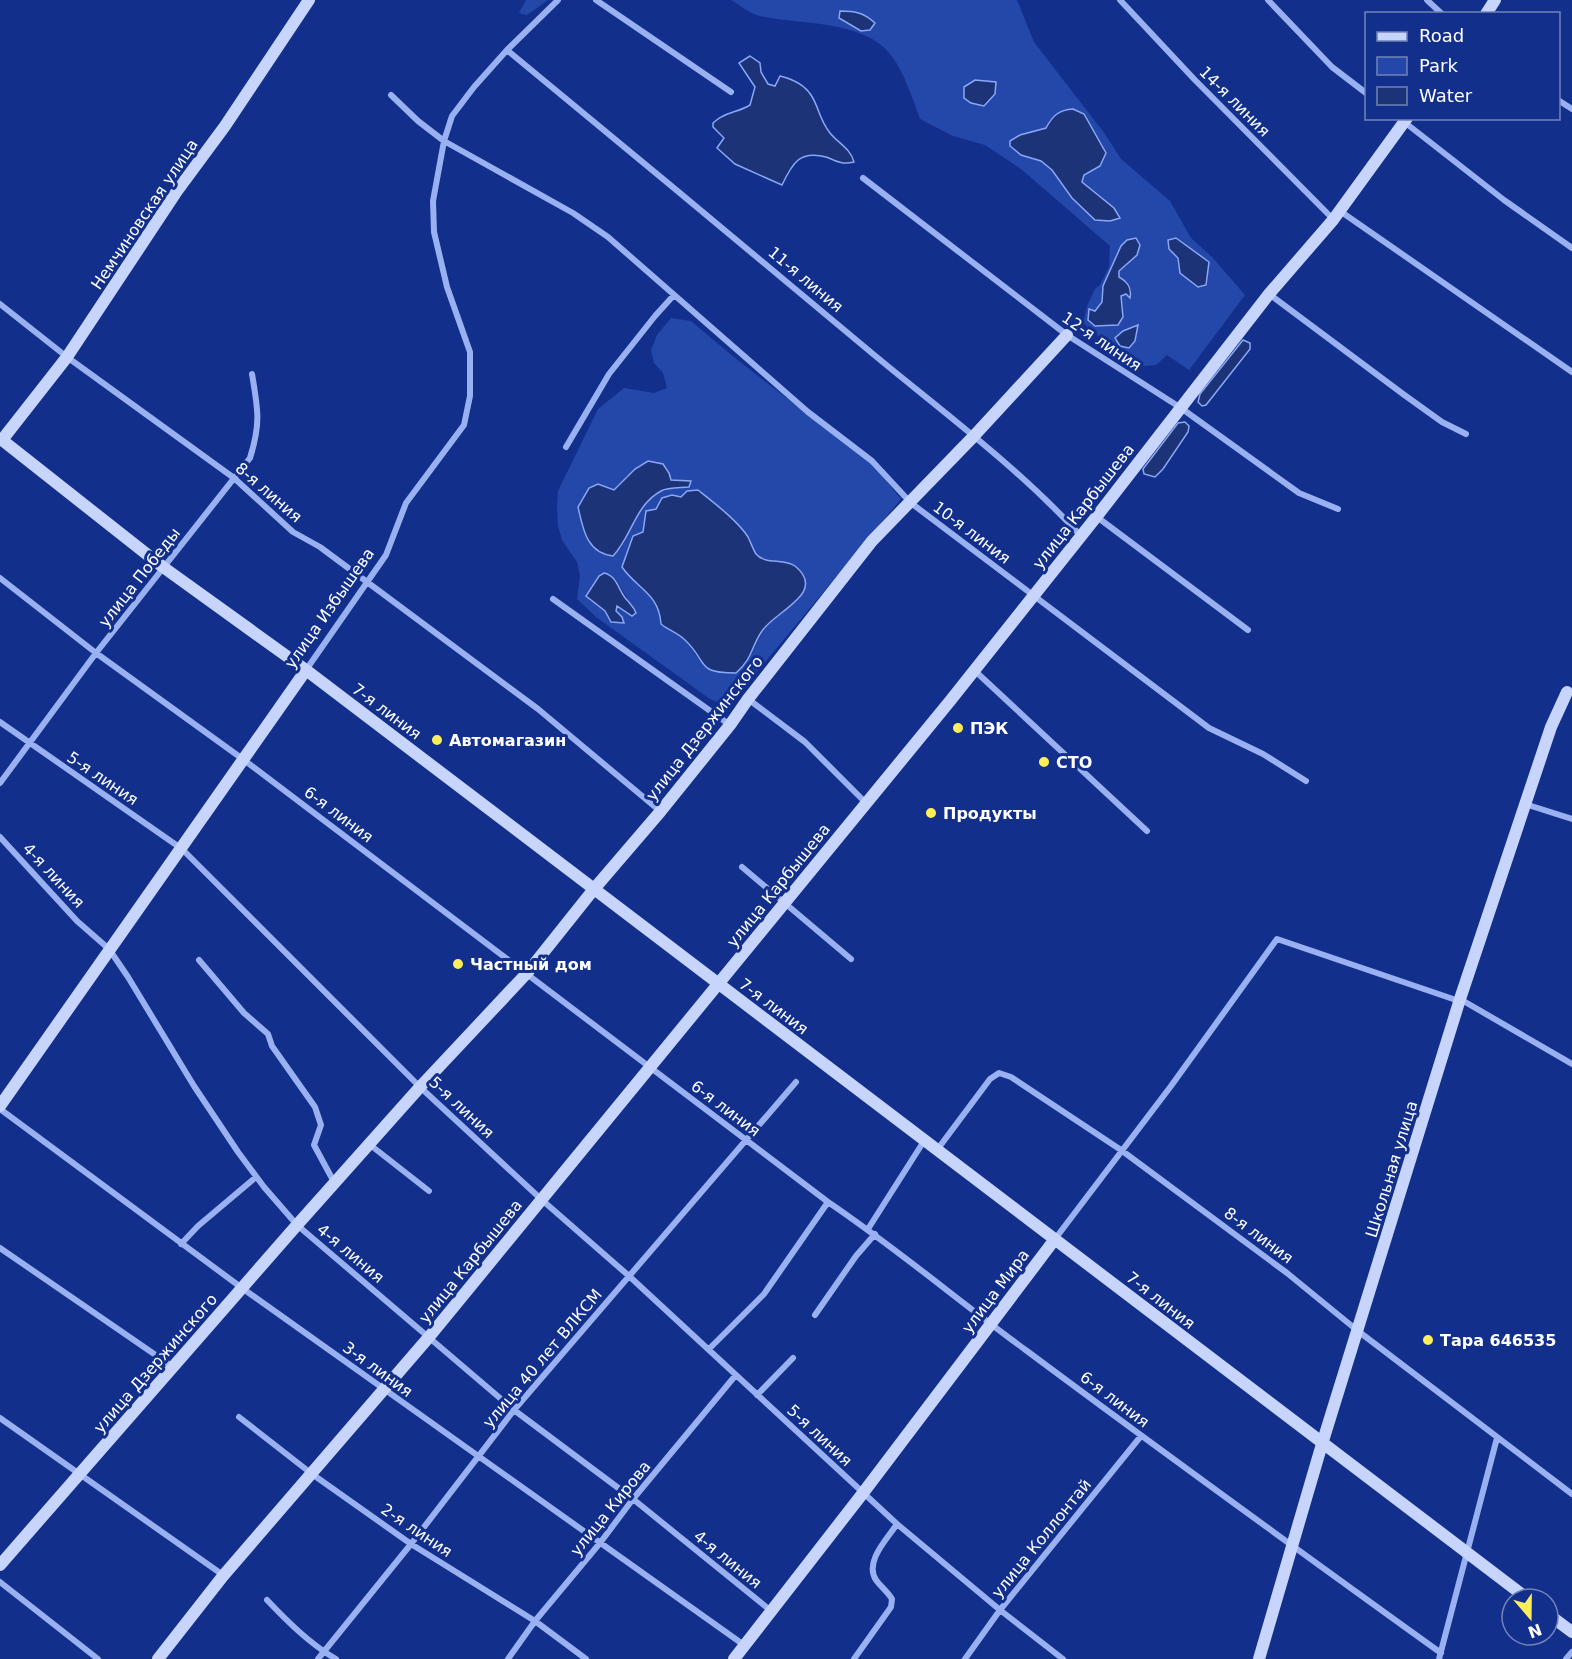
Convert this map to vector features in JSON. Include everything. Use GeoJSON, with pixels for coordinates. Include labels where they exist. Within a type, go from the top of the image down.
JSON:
{"type":"FeatureCollection","features":[{"type":"Feature","properties":{"kind":"main road","name":"Немчиновская улица"},"geometry":{"type":"LineString","coordinates":[[1,440],[67,357],[177,191],[225,126],[309,0]]}},
{"type":"Feature","properties":{"kind":"main road","name":"улица Карбышева"},"geometry":{"type":"LineString","coordinates":[[158,1659],[224,1576],[429,1337],[649,1067],[719,985],[1097,516],[1269,294],[1336,215],[1404,120]]}},
{"type":"Feature","properties":{"kind":"main road","name":"улица Дзержинского"},"geometry":{"type":"LineString","coordinates":[[0,1565],[420,1086],[527,973],[730,725],[872,541],[974,437],[1067,335]]}},
{"type":"Feature","properties":{"kind":"main road","name":"7-я линия"},"geometry":{"type":"LineString","coordinates":[[1,440],[163,567],[306,670],[1512,1587]]}},
{"type":"Feature","properties":{"kind":"main road","name":"улица Избышева"},"geometry":{"type":"LineString","coordinates":[[0,1108],[306,670]]}},
{"type":"Feature","properties":{"kind":"main road","name":"Школьная улица"},"geometry":{"type":"LineString","coordinates":[[1259,1659],[1322,1444],[1460,1000],[1551,727],[1570,690]]}},
{"type":"Feature","properties":{"kind":"main road","name":"улица Мира"},"geometry":{"type":"LineString","coordinates":[[734,1659],[1055,1239]]}},
{"type":"Feature","properties":{"kind":"street","name":"улица Избышева"},"geometry":{"type":"LineString","coordinates":[[306,670],[386,555],[406,503],[464,425],[470,396],[470,352],[447,286],[434,232],[433,201],[444,141],[452,116],[474,87],[507,50],[558,0]]}},
{"type":"Feature","properties":{"kind":"street"},"geometry":{"type":"LineString","coordinates":[[596,0],[730,92]]}},
{"type":"Feature","properties":{"kind":"street","name":"14-я линия"},"geometry":{"type":"LineString","coordinates":[[1120,0],[1194,80],[1336,215],[1572,372]]}},
{"type":"Feature","properties":{"kind":"street"},"geometry":{"type":"LineString","coordinates":[[1268,0],[1332,67],[1365,92]]}},
{"type":"Feature","properties":{"kind":"street"},"geometry":{"type":"LineString","coordinates":[[1427,0],[1440,12]]}},
{"type":"Feature","properties":{"kind":"street","name":"11-я линия"},"geometry":{"type":"LineString","coordinates":[[507,50],[974,437],[1050,502],[1081,536]]}},
{"type":"Feature","properties":{"kind":"street","name":"10-я линия"},"geometry":{"type":"LineString","coordinates":[[391,95],[418,121],[444,141],[573,213],[608,237],[808,412],[872,461],[911,503],[1209,728],[1263,754],[1306,781]]}},
{"type":"Feature","properties":{"kind":"street"},"geometry":{"type":"LineString","coordinates":[[1404,120],[1504,200],[1572,248]]}},
{"type":"Feature","properties":{"kind":"street","name":"12-я линия"},"geometry":{"type":"LineString","coordinates":[[863,178],[1067,335],[1181,408],[1299,493],[1338,509]]}},
{"type":"Feature","properties":{"kind":"street"},"geometry":{"type":"LineString","coordinates":[[1269,294],[1442,422],[1466,434]]}},
{"type":"Feature","properties":{"kind":"street"},"geometry":{"type":"LineString","coordinates":[[566,447],[609,374],[654,316],[674,295]]}},
{"type":"Feature","properties":{"kind":"street","name":"8-я линия"},"geometry":{"type":"LineString","coordinates":[[0,304],[67,357],[234,478],[293,532],[321,547],[538,709],[660,812]]}},
{"type":"Feature","properties":{"kind":"street","name":"улица Победы"},"geometry":{"type":"LineString","coordinates":[[0,783],[96,653],[250,458],[258,435],[259,415],[252,374]]}},
{"type":"Feature","properties":{"kind":"street"},"geometry":{"type":"LineString","coordinates":[[1097,516],[1248,630]]}},
{"type":"Feature","properties":{"kind":"street","name":"6-я линия"},"geometry":{"type":"LineString","coordinates":[[0,578],[96,653],[244,760],[828,1202],[875,1234],[991,1324],[1440,1656]]}},
{"type":"Feature","properties":{"kind":"street"},"geometry":{"type":"LineString","coordinates":[[553,599],[730,725]]}},
{"type":"Feature","properties":{"kind":"street"},"geometry":{"type":"LineString","coordinates":[[974,670],[1147,831]]}},
{"type":"Feature","properties":{"kind":"street"},"geometry":{"type":"LineString","coordinates":[[748,699],[805,742],[866,803]]}},
{"type":"Feature","properties":{"kind":"street","name":"5-я линия"},"geometry":{"type":"LineString","coordinates":[[0,722],[182,849],[420,1086],[542,1200],[709,1349],[735,1376],[897,1524],[1063,1659]]}},
{"type":"Feature","properties":{"kind":"street"},"geometry":{"type":"LineString","coordinates":[[1525,804],[1572,819]]}},
{"type":"Feature","properties":{"kind":"street","name":"4-я линия"},"geometry":{"type":"LineString","coordinates":[[0,837],[77,921],[109,949],[194,1086],[256,1177],[297,1225],[514,1410],[633,1499],[770,1610]]}},
{"type":"Feature","properties":{"kind":"street"},"geometry":{"type":"LineString","coordinates":[[742,867],[851,959]]}},
{"type":"Feature","properties":{"kind":"street","name":"улица Мира"},"geometry":{"type":"LineString","coordinates":[[1055,1239],[1171,1086],[1277,939],[1460,1000]]}},
{"type":"Feature","properties":{"kind":"street"},"geometry":{"type":"LineString","coordinates":[[199,960],[244,1013],[268,1034],[272,1046],[315,1107],[321,1125],[314,1145],[335,1183]]}},
{"type":"Feature","properties":{"kind":"street"},"geometry":{"type":"LineString","coordinates":[[1460,1000],[1572,1064]]}},
{"type":"Feature","properties":{"kind":"street","name":"8-я линия"},"geometry":{"type":"LineString","coordinates":[[937,1151],[990,1079],[999,1073],[1011,1077],[1122,1150],[1290,1276],[1358,1331],[1572,1494]]}},
{"type":"Feature","properties":{"kind":"street","name":"улица 40 лет ВЛКСМ"},"geometry":{"type":"LineString","coordinates":[[318,1659],[411,1544],[514,1410],[796,1082]]}},
{"type":"Feature","properties":{"kind":"street","name":"3-я линия"},"geometry":{"type":"LineString","coordinates":[[0,1108],[242,1288],[745,1645]]}},
{"type":"Feature","properties":{"kind":"street"},"geometry":{"type":"LineString","coordinates":[[868,1229],[924,1141]]}},
{"type":"Feature","properties":{"kind":"street"},"geometry":{"type":"LineString","coordinates":[[369,1144],[429,1191]]}},
{"type":"Feature","properties":{"kind":"street"},"geometry":{"type":"LineString","coordinates":[[181,1244],[198,1226],[256,1177]]}},
{"type":"Feature","properties":{"kind":"street"},"geometry":{"type":"LineString","coordinates":[[709,1349],[764,1294],[828,1202]]}},
{"type":"Feature","properties":{"kind":"street"},"geometry":{"type":"LineString","coordinates":[[815,1315],[856,1256],[875,1234]]}},
{"type":"Feature","properties":{"kind":"street"},"geometry":{"type":"LineString","coordinates":[[0,1248],[173,1367]]}},
{"type":"Feature","properties":{"kind":"street"},"geometry":{"type":"LineString","coordinates":[[757,1395],[793,1358]]}},
{"type":"Feature","properties":{"kind":"street","name":"улица Кирова"},"geometry":{"type":"LineString","coordinates":[[508,1659],[535,1621],[735,1376]]}},
{"type":"Feature","properties":{"kind":"street","name":"2-я линия"},"geometry":{"type":"LineString","coordinates":[[239,1417],[312,1474],[411,1544],[535,1621],[586,1659]]}},
{"type":"Feature","properties":{"kind":"street"},"geometry":{"type":"LineString","coordinates":[[0,1418],[224,1576]]}},
{"type":"Feature","properties":{"kind":"street","name":"улица Коллонтай"},"geometry":{"type":"LineString","coordinates":[[965,1659],[1000,1610],[1141,1436]]}},
{"type":"Feature","properties":{"kind":"street"},"geometry":{"type":"LineString","coordinates":[[1440,1656],[1497,1438]]}},
{"type":"Feature","properties":{"kind":"street"},"geometry":{"type":"LineString","coordinates":[[854,1659],[891,1607],[892,1599],[877,1580],[872,1569],[878,1552],[897,1524]]}},
{"type":"Feature","properties":{"kind":"street"},"geometry":{"type":"LineString","coordinates":[[0,1582],[98,1659]]}},
{"type":"Feature","properties":{"kind":"street"},"geometry":{"type":"LineString","coordinates":[[267,1600],[285,1619],[324,1652],[336,1659]]}},
{"type":"Feature","properties":{"kind":"street"},"geometry":{"type":"LineString","coordinates":[[1566,1659],[1572,1652]]}},
{"type":"Feature","properties":{"kind":"green space"},"geometry":{"type":"Polygon","coordinates":[[[526,0],[548,0],[527,15],[519,13],[526,0]]]}},
{"type":"Feature","properties":{"kind":"green space"},"geometry":{"type":"Polygon","coordinates":[[[731,0],[1017,0],[1034,42],[1105,134],[1121,159],[1170,201],[1191,238],[1212,257],[1245,295],[1189,370],[1167,355],[1156,365],[1145,366],[1131,363],[1083,323],[1087,306],[1109,267],[1110,246],[1021,169],[985,145],[953,136],[920,119],[902,73],[894,59],[882,46],[851,30],[756,15],[731,0]],[[1050,119],[1046,128],[1020,135],[1041,161],[1052,170],[1072,198],[1091,190],[1082,182],[1103,146],[1095,137],[1090,123],[1050,119]],[[1176,238],[1181,264],[1209,262],[1176,238]],[[1121,246],[1103,286],[1102,302],[1095,311],[1096,326],[1118,324],[1123,307],[1121,296],[1126,294],[1119,277],[1119,270],[1137,255],[1121,246]]]}},
{"type":"Feature","properties":{"kind":"green space"},"geometry":{"type":"Polygon","coordinates":[[[671,318],[691,321],[872,464],[901,499],[735,698],[724,705],[710,699],[596,617],[577,599],[580,576],[577,562],[562,540],[558,526],[558,491],[598,409],[624,388],[654,393],[667,388],[663,373],[654,363],[651,350],[657,335],[671,318]],[[635,469],[614,490],[598,484],[578,507],[588,542],[621,548],[637,516],[653,496],[668,489],[689,487],[690,481],[670,480],[635,469]],[[698,490],[656,509],[643,532],[633,537],[623,567],[652,598],[661,624],[684,639],[700,661],[745,665],[771,621],[786,609],[792,564],[757,556],[747,536],[698,490]],[[615,578],[589,600],[605,611],[608,618],[622,617],[616,611],[617,606],[632,616],[636,613],[615,578]]]}},
{"type":"Feature","properties":{"kind":"water"},"geometry":{"type":"Polygon","coordinates":[[[840,11],[859,13],[875,23],[870,30],[861,31],[839,18],[840,11]]]}},
{"type":"Feature","properties":{"kind":"water"},"geometry":{"type":"Polygon","coordinates":[[[750,56],[760,63],[761,72],[768,84],[775,86],[780,76],[793,80],[808,91],[826,128],[847,150],[854,162],[842,163],[826,157],[809,155],[793,165],[782,185],[735,164],[717,148],[724,138],[713,127],[713,123],[750,105],[755,87],[739,63],[750,56]]]}},
{"type":"Feature","properties":{"kind":"water"},"geometry":{"type":"Polygon","coordinates":[[[975,80],[996,82],[995,94],[984,106],[971,103],[964,98],[964,87],[975,80]]]}},
{"type":"Feature","properties":{"kind":"water"},"geometry":{"type":"Polygon","coordinates":[[[1073,109],[1084,114],[1106,153],[1100,166],[1084,175],[1082,182],[1114,208],[1120,218],[1110,221],[1095,220],[1072,198],[1052,170],[1041,161],[1021,155],[1010,146],[1010,141],[1020,135],[1046,128],[1057,114],[1073,109]]]}},
{"type":"Feature","properties":{"kind":"water"},"geometry":{"type":"Polygon","coordinates":[[[1136,238],[1140,245],[1137,255],[1119,271],[1119,277],[1130,288],[1130,298],[1126,294],[1121,296],[1123,317],[1118,325],[1095,326],[1088,320],[1089,309],[1095,311],[1102,302],[1103,286],[1121,246],[1127,240],[1136,238]]]}},
{"type":"Feature","properties":{"kind":"water"},"geometry":{"type":"Polygon","coordinates":[[[1176,238],[1209,262],[1206,285],[1198,287],[1180,273],[1178,258],[1169,249],[1168,240],[1176,238]]]}},
{"type":"Feature","properties":{"kind":"water"},"geometry":{"type":"Polygon","coordinates":[[[1138,325],[1135,341],[1129,348],[1120,346],[1115,338],[1123,331],[1138,325]]]}},
{"type":"Feature","properties":{"kind":"water"},"geometry":{"type":"Polygon","coordinates":[[[1243,340],[1250,343],[1250,349],[1206,405],[1202,406],[1198,402],[1200,394],[1243,340]]]}},
{"type":"Feature","properties":{"kind":"water"},"geometry":{"type":"Polygon","coordinates":[[[1185,422],[1189,426],[1188,432],[1163,469],[1155,477],[1144,474],[1143,469],[1178,423],[1185,422]]]}},
{"type":"Feature","properties":{"kind":"water"},"geometry":{"type":"Polygon","coordinates":[[[648,461],[663,464],[671,480],[691,481],[689,487],[671,488],[652,497],[639,512],[613,556],[604,554],[591,545],[587,538],[578,507],[589,488],[598,484],[614,490],[635,469],[648,461]]]}},
{"type":"Feature","properties":{"kind":"water"},"geometry":{"type":"Polygon","coordinates":[[[698,490],[738,525],[748,537],[756,554],[764,559],[786,562],[795,566],[804,576],[806,585],[796,601],[762,631],[749,657],[736,673],[723,673],[708,669],[685,640],[661,624],[652,598],[622,567],[633,536],[643,532],[646,511],[656,509],[662,498],[672,495],[681,497],[687,491],[698,490]]]}},
{"type":"Feature","properties":{"kind":"water"},"geometry":{"type":"Polygon","coordinates":[[[604,573],[615,580],[636,613],[632,616],[617,606],[616,611],[624,623],[611,622],[605,611],[586,596],[599,576],[604,573]]]}},
{"type":"Feature","properties":{"kind":"place","name":"ПЭК"},"geometry":{"type":"Point","coordinates":[958,728]}},
{"type":"Feature","properties":{"kind":"place","name":"Автомагазин"},"geometry":{"type":"Point","coordinates":[437,740]}},
{"type":"Feature","properties":{"kind":"place","name":"СТО"},"geometry":{"type":"Point","coordinates":[1044,762]}},
{"type":"Feature","properties":{"kind":"place","name":"Продукты"},"geometry":{"type":"Point","coordinates":[931,813]}},
{"type":"Feature","properties":{"kind":"place","name":"Частный дом"},"geometry":{"type":"Point","coordinates":[458,964]}},
{"type":"Feature","properties":{"kind":"place","name":"Тара 646535"},"geometry":{"type":"Point","coordinates":[1428,1340]}}]}
